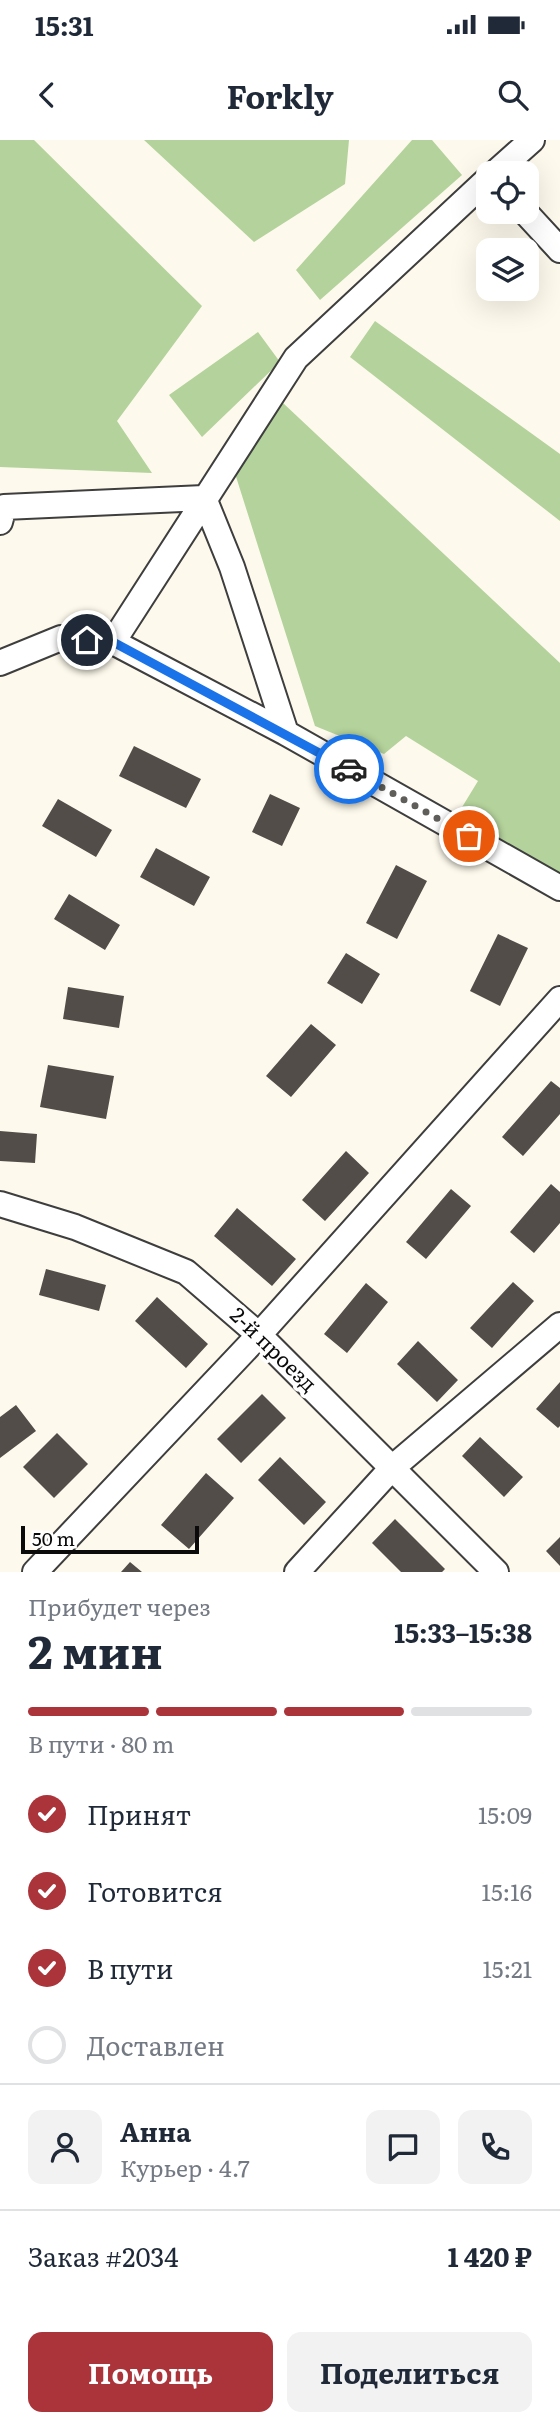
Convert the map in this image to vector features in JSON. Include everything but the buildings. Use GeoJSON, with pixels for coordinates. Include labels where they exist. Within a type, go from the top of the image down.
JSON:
{"type":"FeatureCollection","features":[{"type":"Feature","properties":{"kind":"street"},"geometry":{"type":"LineString","coordinates":[[508,161],[531,140]]}},
{"type":"Feature","properties":{"kind":"street"},"geometry":{"type":"LineString","coordinates":[[113,642],[296,358],[476,190]]}},
{"type":"Feature","properties":{"kind":"street"},"geometry":{"type":"LineString","coordinates":[[536,224],[560,250]]}},
{"type":"Feature","properties":{"kind":"street"},"geometry":{"type":"LineString","coordinates":[[0,522],[4,507],[204,498]]}},
{"type":"Feature","properties":{"kind":"street"},"geometry":{"type":"LineString","coordinates":[[204,498],[232,567],[286,733]]}},
{"type":"Feature","properties":{"kind":"street"},"geometry":{"type":"LineString","coordinates":[[0,663],[61,638],[113,642],[286,733],[560,888]]}},
{"type":"Feature","properties":{"kind":"street"},"geometry":{"type":"LineString","coordinates":[[35,1572],[259,1335],[560,999]]}},
{"type":"Feature","properties":{"kind":"street","name":"2-й проезд"},"geometry":{"type":"LineString","coordinates":[[0,1204],[75,1227],[186,1272],[259,1335],[496,1572]]}},
{"type":"Feature","properties":{"kind":"street"},"geometry":{"type":"LineString","coordinates":[[297,1572],[392,1468],[560,1325]]}},
{"type":"Feature","properties":{"kind":"green space"},"geometry":{"type":"Polygon","coordinates":[[[0,140],[34,140],[202,306],[117,421],[152,473],[0,467],[0,140]]]}},
{"type":"Feature","properties":{"kind":"green space"},"geometry":{"type":"Polygon","coordinates":[[[144,140],[349,140],[345,184],[254,242],[144,140]]]}},
{"type":"Feature","properties":{"kind":"green space"},"geometry":{"type":"Polygon","coordinates":[[[412,140],[432,140],[462,175],[320,300],[296,270],[412,140]]]}},
{"type":"Feature","properties":{"kind":"green space"},"geometry":{"type":"Polygon","coordinates":[[[375,321],[560,454],[560,521],[350,357],[375,321]]]}},
{"type":"Feature","properties":{"kind":"green space"},"geometry":{"type":"Polygon","coordinates":[[[258,332],[280,362],[202,437],[169,395],[258,332]]]}},
{"type":"Feature","properties":{"kind":"green space"},"geometry":{"type":"Polygon","coordinates":[[[283,403],[560,663],[560,873],[456,817],[478,781],[406,736],[384,754],[315,726],[232,464],[283,403]]]}},
{"type":"Feature","properties":{"kind":"way so far"},"geometry":{"type":"LineString","coordinates":[[349,769],[469,836]]}},
{"type":"Feature","properties":{"kind":"route"},"geometry":{"type":"LineString","coordinates":[[87,640],[113,642],[349,769]]}}]}
